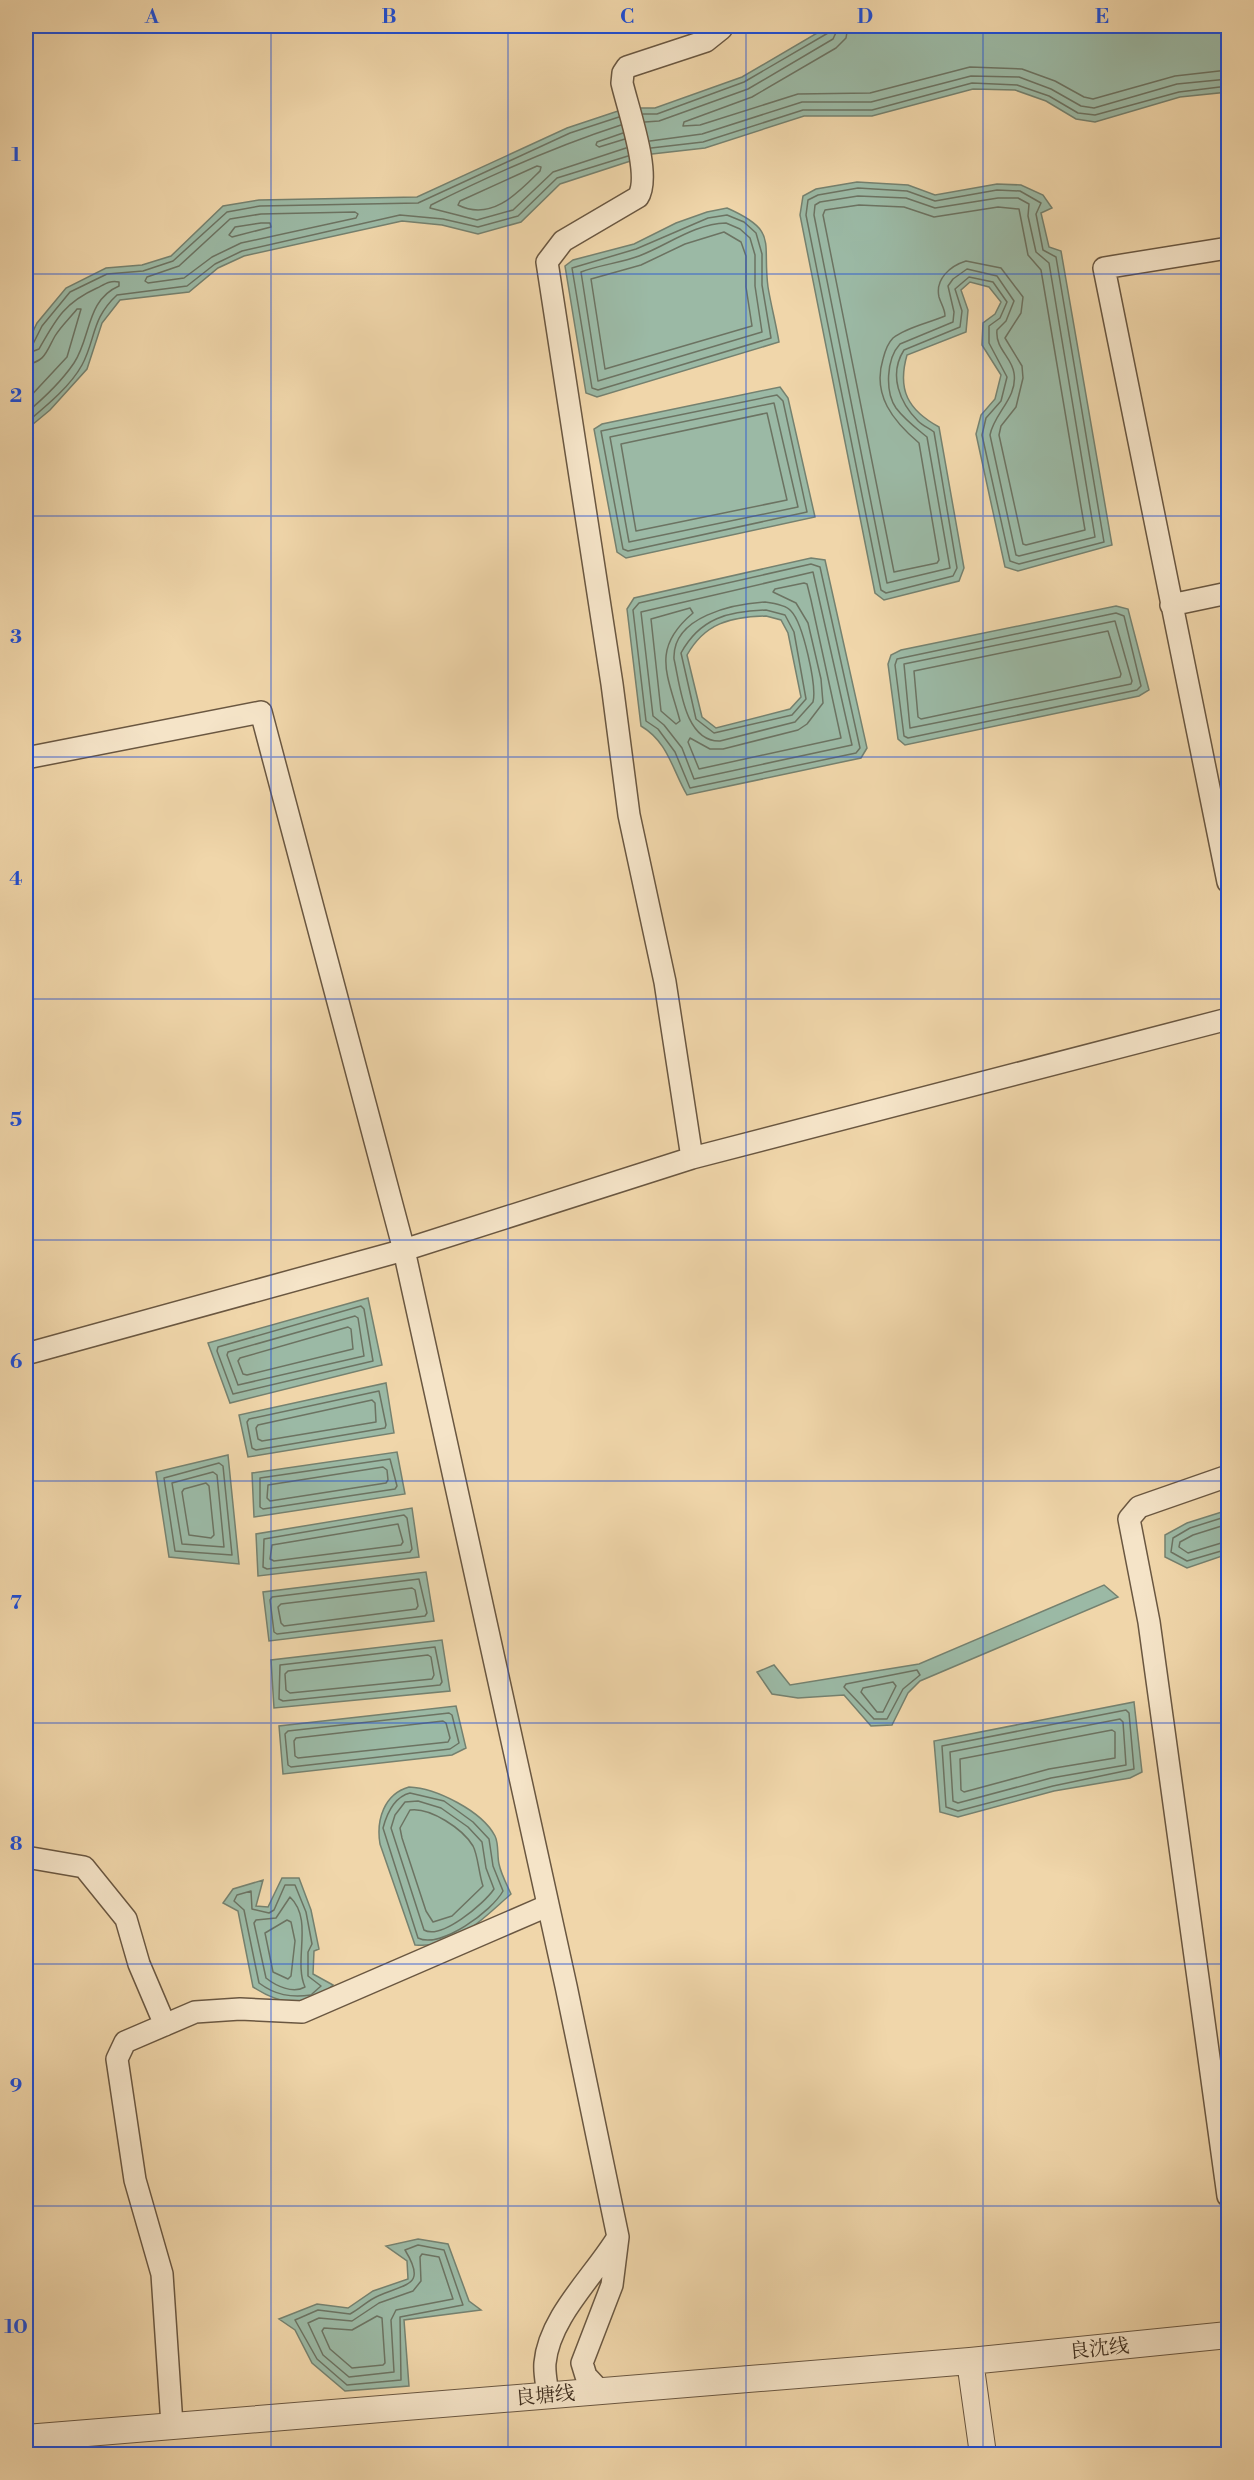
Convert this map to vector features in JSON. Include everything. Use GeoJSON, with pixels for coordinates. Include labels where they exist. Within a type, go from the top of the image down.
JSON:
{"type":"FeatureCollection","features":[{"type":"Feature","properties":{"kind":"street"},"geometry":{"type":"LineString","coordinates":[[692,1158],[665,982],[629,815],[612,684],[547,262],[563,241],[638,198],[643,190],[643,171],[622,82],[623,73],[627,67],[706,41],[721,29],[720,26]]}},
{"type":"Feature","properties":{"kind":"street"},"geometry":{"type":"LineString","coordinates":[[1228,248],[1104,268],[1228,882]]}},
{"type":"Feature","properties":{"kind":"street"},"geometry":{"type":"LineString","coordinates":[[1171,604],[1228,593]]}},
{"type":"Feature","properties":{"kind":"street"},"geometry":{"type":"LineString","coordinates":[[26,758],[261,711],[404,1250],[618,2237],[612,2285],[582,2363],[586,2376],[599,2390]]}},
{"type":"Feature","properties":{"kind":"street"},"geometry":{"type":"LineString","coordinates":[[26,1354],[404,1250],[692,1158],[1228,1019]]}},
{"type":"Feature","properties":{"kind":"street"},"geometry":{"type":"LineString","coordinates":[[1228,1476],[1139,1507],[1129,1519],[1149,1622],[1228,2196]]}},
{"type":"Feature","properties":{"kind":"street"},"geometry":{"type":"LineString","coordinates":[[26,1857],[84,1867],[126,1919],[139,1964],[165,2025]]}},
{"type":"Feature","properties":{"kind":"street"},"geometry":{"type":"LineString","coordinates":[[172,2425],[162,2274],[135,2180],[117,2059],[125,2042],[195,2012],[240,2008],[302,2012],[547,1906]]}},
{"type":"Feature","properties":{"kind":"street"},"geometry":{"type":"LineString","coordinates":[[548,2395],[545,2363],[551,2337],[566,2307],[596,2271],[618,2237]]}},
{"type":"Feature","properties":{"kind":"street","name":"良沈线"},"geometry":{"type":"LineString","coordinates":[[970,2361],[1228,2335]]}},
{"type":"Feature","properties":{"kind":"street"},"geometry":{"type":"LineString","coordinates":[[970,2361],[983,2454]]}},
{"type":"Feature","properties":{"kind":"street","name":"良塘线"},"geometry":{"type":"LineString","coordinates":[[26,2438],[970,2361]]}},
{"type":"Feature","properties":{"kind":"water"},"geometry":{"type":"Polygon","coordinates":[[[829,26],[1228,26],[1228,92],[1180,97],[1095,122],[1076,119],[1046,101],[1015,90],[973,89],[872,116],[804,116],[705,148],[652,154],[560,184],[521,222],[478,234],[442,225],[402,221],[244,256],[218,268],[189,292],[120,300],[102,323],[87,369],[50,410],[26,430],[26,346],[37,323],[66,288],[106,268],[142,265],[171,256],[223,206],[259,200],[417,197],[567,128],[627,108],[655,108],[742,77],[829,26]]]}},
{"type":"Feature","properties":{"kind":"water"},"geometry":{"type":"Polygon","coordinates":[[[857,182],[908,185],[935,195],[997,184],[1021,185],[1043,195],[1052,208],[1041,213],[1049,247],[1061,251],[1112,545],[1018,571],[1005,567],[976,434],[981,415],[995,399],[1001,375],[982,345],[983,323],[995,314],[1001,302],[989,287],[970,282],[961,290],[968,310],[966,332],[907,355],[903,379],[908,398],[913,406],[920,414],[939,427],[964,568],[959,581],[884,600],[875,593],[800,215],[803,196],[816,189],[857,182]]]}},
{"type":"Feature","properties":{"kind":"water"},"geometry":{"type":"Polygon","coordinates":[[[727,208],[754,224],[765,239],[768,287],[779,342],[597,397],[586,393],[565,266],[573,260],[634,244],[676,223],[707,212],[727,208]]]}},
{"type":"Feature","properties":{"kind":"water"},"geometry":{"type":"Polygon","coordinates":[[[780,387],[788,398],[815,517],[626,558],[617,552],[594,429],[602,424],[780,387]]]}},
{"type":"Feature","properties":{"kind":"water"},"geometry":{"type":"Polygon","coordinates":[[[811,558],[825,560],[867,748],[861,758],[687,795],[663,748],[650,732],[641,726],[627,609],[634,598],[811,558]],[[766,616],[730,620],[710,629],[694,644],[687,655],[702,717],[716,728],[790,709],[801,697],[788,633],[781,620],[766,616]]]}},
{"type":"Feature","properties":{"kind":"water"},"geometry":{"type":"Polygon","coordinates":[[[1116,606],[1128,609],[1149,690],[1139,696],[905,745],[898,739],[888,664],[891,655],[901,650],[1116,606]]]}},
{"type":"Feature","properties":{"kind":"water"},"geometry":{"type":"Polygon","coordinates":[[[368,1298],[382,1365],[230,1403],[208,1343],[368,1298]]]}},
{"type":"Feature","properties":{"kind":"water"},"geometry":{"type":"Polygon","coordinates":[[[386,1383],[394,1433],[248,1457],[239,1415],[386,1383]]]}},
{"type":"Feature","properties":{"kind":"water"},"geometry":{"type":"Polygon","coordinates":[[[397,1452],[405,1494],[254,1517],[252,1473],[397,1452]]]}},
{"type":"Feature","properties":{"kind":"water"},"geometry":{"type":"Polygon","coordinates":[[[228,1455],[239,1564],[169,1557],[156,1472],[228,1455]]]}},
{"type":"Feature","properties":{"kind":"water"},"geometry":{"type":"Polygon","coordinates":[[[412,1508],[419,1557],[258,1576],[256,1534],[412,1508]]]}},
{"type":"Feature","properties":{"kind":"water"},"geometry":{"type":"Polygon","coordinates":[[[1228,1510],[1228,1554],[1187,1568],[1165,1557],[1165,1535],[1187,1523],[1228,1510]]]}},
{"type":"Feature","properties":{"kind":"water"},"geometry":{"type":"Polygon","coordinates":[[[426,1572],[434,1621],[269,1641],[263,1592],[426,1572]]]}},
{"type":"Feature","properties":{"kind":"water"},"geometry":{"type":"Polygon","coordinates":[[[1104,1585],[1118,1597],[920,1681],[908,1693],[892,1725],[871,1726],[844,1695],[798,1698],[772,1694],[757,1672],[774,1665],[790,1685],[919,1664],[1104,1585]]]}},
{"type":"Feature","properties":{"kind":"water"},"geometry":{"type":"Polygon","coordinates":[[[442,1640],[450,1691],[274,1708],[271,1660],[442,1640]]]}},
{"type":"Feature","properties":{"kind":"water"},"geometry":{"type":"Polygon","coordinates":[[[1134,1702],[1142,1772],[1130,1778],[1054,1791],[958,1817],[940,1812],[934,1741],[1134,1702]]]}},
{"type":"Feature","properties":{"kind":"water"},"geometry":{"type":"Polygon","coordinates":[[[456,1706],[466,1748],[452,1755],[283,1774],[279,1726],[456,1706]]]}},
{"type":"Feature","properties":{"kind":"water"},"geometry":{"type":"Polygon","coordinates":[[[409,1787],[420,1788],[457,1802],[489,1827],[496,1839],[498,1861],[511,1894],[467,1931],[430,1945],[415,1945],[380,1844],[379,1826],[384,1809],[393,1795],[409,1787]]]}},
{"type":"Feature","properties":{"kind":"water"},"geometry":{"type":"Polygon","coordinates":[[[282,1878],[299,1878],[311,1910],[319,1949],[314,1951],[313,1974],[333,1985],[323,1993],[304,2001],[284,2001],[253,1987],[238,1911],[223,1903],[233,1889],[263,1880],[256,1906],[268,1907],[282,1878]]]}},
{"type":"Feature","properties":{"kind":"water"},"geometry":{"type":"Polygon","coordinates":[[[418,2239],[448,2244],[469,2301],[481,2310],[404,2320],[409,2386],[345,2391],[312,2363],[295,2330],[279,2319],[317,2304],[348,2308],[373,2291],[408,2279],[407,2261],[386,2246],[418,2239]]]}}]}
